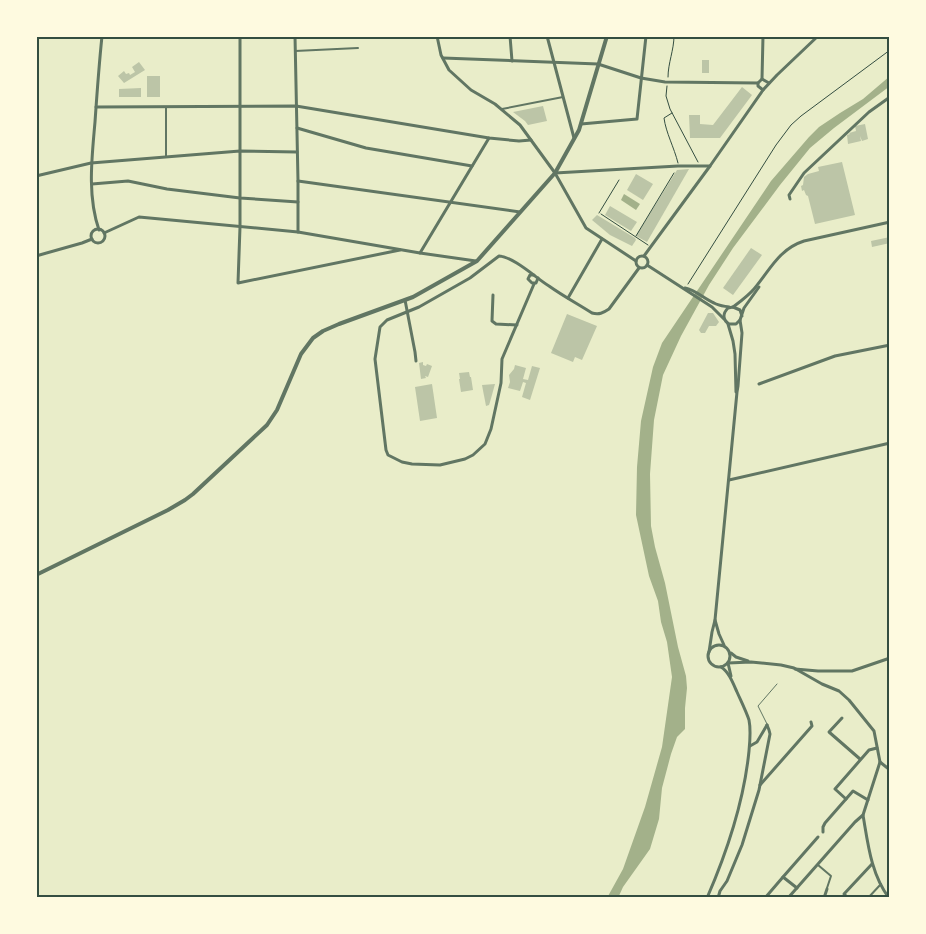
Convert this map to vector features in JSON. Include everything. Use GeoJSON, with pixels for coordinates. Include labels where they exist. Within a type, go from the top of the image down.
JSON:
{"type":"FeatureCollection","features":[{"type":"Feature","properties":{"kind":"street"},"geometry":{"type":"LineString","coordinates":[[102,36],[92,184],[95,215],[99,230],[104,233]]}},
{"type":"Feature","properties":{"kind":"street"},"geometry":{"type":"LineString","coordinates":[[240,36],[240,227],[238,283],[400,250]]}},
{"type":"Feature","properties":{"kind":"street"},"geometry":{"type":"LineString","coordinates":[[295,36],[298,232]]}},
{"type":"Feature","properties":{"kind":"street"},"geometry":{"type":"LineString","coordinates":[[437,36],[441,55],[449,70],[471,90],[495,104],[520,125],[554,173],[586,228],[636,261],[636,265],[639,268]]}},
{"type":"Feature","properties":{"kind":"street"},"geometry":{"type":"LineString","coordinates":[[510,36],[512,61]]}},
{"type":"Feature","properties":{"kind":"street"},"geometry":{"type":"LineString","coordinates":[[547,36],[574,139]]}},
{"type":"Feature","properties":{"kind":"street"},"geometry":{"type":"LineString","coordinates":[[36,575],[168,510],[193,494],[267,425],[277,410],[301,354],[309,342],[318,334],[339,324],[405,300],[453,276],[477,261],[554,173],[574,139],[581,124],[607,36]]}},
{"type":"Feature","properties":{"kind":"street"},"geometry":{"type":"LineString","coordinates":[[581,124],[637,119],[646,36]]}},
{"type":"Feature","properties":{"kind":"street"},"geometry":{"type":"LineString","coordinates":[[443,58],[598,64],[641,78],[667,82],[758,83],[762,79],[763,36]]}},
{"type":"Feature","properties":{"kind":"street"},"geometry":{"type":"LineString","coordinates":[[636,261],[639,257],[644,256],[763,90],[818,36]]}},
{"type":"Feature","properties":{"kind":"street"},"geometry":{"type":"LineString","coordinates":[[295,51],[358,48]]}},
{"type":"Feature","properties":{"kind":"street"},"geometry":{"type":"LineString","coordinates":[[762,79],[769,83]]}},
{"type":"Feature","properties":{"kind":"street"},"geometry":{"type":"LineString","coordinates":[[758,83],[758,86],[763,90]]}},
{"type":"Feature","properties":{"kind":"street"},"geometry":{"type":"LineString","coordinates":[[790,199],[788,195],[804,173],[869,112],[890,97]]}},
{"type":"Feature","properties":{"kind":"street"},"geometry":{"type":"LineString","coordinates":[[501,109],[564,98]]}},
{"type":"Feature","properties":{"kind":"street"},"geometry":{"type":"LineString","coordinates":[[166,106],[166,157]]}},
{"type":"Feature","properties":{"kind":"street"},"geometry":{"type":"LineString","coordinates":[[96,107],[296,106],[489,138],[519,141],[531,140]]}},
{"type":"Feature","properties":{"kind":"street"},"geometry":{"type":"LineString","coordinates":[[297,128],[366,148],[472,166]]}},
{"type":"Feature","properties":{"kind":"street"},"geometry":{"type":"LineString","coordinates":[[420,254],[489,138]]}},
{"type":"Feature","properties":{"kind":"street"},"geometry":{"type":"LineString","coordinates":[[36,176],[92,162],[240,151],[297,152]]}},
{"type":"Feature","properties":{"kind":"street"},"geometry":{"type":"LineString","coordinates":[[554,173],[710,166]]}},
{"type":"Feature","properties":{"kind":"street"},"geometry":{"type":"LineString","coordinates":[[92,184],[128,181],[157,188],[240,198],[298,202]]}},
{"type":"Feature","properties":{"kind":"street"},"geometry":{"type":"LineString","coordinates":[[298,181],[520,212]]}},
{"type":"Feature","properties":{"kind":"street"},"geometry":{"type":"LineString","coordinates":[[104,233],[139,217],[298,232],[420,254],[477,261]]}},
{"type":"Feature","properties":{"kind":"street"},"geometry":{"type":"LineString","coordinates":[[707,898],[728,844],[740,799],[747,764],[750,735],[749,721],[731,680],[725,670],[714,666],[708,658],[715,620],[736,392],[735,354],[725,312],[748,296],[783,253],[796,244],[890,222]]}},
{"type":"Feature","properties":{"kind":"street"},"geometry":{"type":"LineString","coordinates":[[92,238],[93,232],[99,230]]}},
{"type":"Feature","properties":{"kind":"street"},"geometry":{"type":"LineString","coordinates":[[92,238],[94,242],[101,242],[104,240],[104,233]]}},
{"type":"Feature","properties":{"kind":"street"},"geometry":{"type":"LineString","coordinates":[[36,256],[82,243],[92,238]]}},
{"type":"Feature","properties":{"kind":"street"},"geometry":{"type":"LineString","coordinates":[[568,298],[602,238]]}},
{"type":"Feature","properties":{"kind":"street"},"geometry":{"type":"LineString","coordinates":[[536,276],[535,284],[502,359],[501,383],[491,429],[485,444],[473,455],[465,459],[440,465],[412,464],[388,455],[375,359],[380,327],[387,320],[419,307],[470,278],[499,256],[504,256],[536,276],[547,285],[592,313],[598,314],[604,313],[609,309],[639,268]]}},
{"type":"Feature","properties":{"kind":"street"},"geometry":{"type":"LineString","coordinates":[[644,256],[648,260],[648,266]]}},
{"type":"Feature","properties":{"kind":"street"},"geometry":{"type":"LineString","coordinates":[[648,266],[685,288],[690,289],[713,305],[726,321],[731,324],[736,324],[740,320],[744,308],[761,281]]}},
{"type":"Feature","properties":{"kind":"street"},"geometry":{"type":"LineString","coordinates":[[639,268],[648,266]]}},
{"type":"Feature","properties":{"kind":"street"},"geometry":{"type":"LineString","coordinates":[[536,276],[530,275],[528,279],[535,284],[547,285]]}},
{"type":"Feature","properties":{"kind":"street"},"geometry":{"type":"LineString","coordinates":[[493,295],[492,321],[496,324],[517,325]]}},
{"type":"Feature","properties":{"kind":"street"},"geometry":{"type":"LineString","coordinates":[[405,300],[416,361]]}},
{"type":"Feature","properties":{"kind":"street"},"geometry":{"type":"LineString","coordinates":[[713,305],[739,309],[742,316]]}},
{"type":"Feature","properties":{"kind":"street"},"geometry":{"type":"LineString","coordinates":[[736,392],[742,336],[740,320]]}},
{"type":"Feature","properties":{"kind":"street"},"geometry":{"type":"LineString","coordinates":[[732,337],[736,341],[742,336]]}},
{"type":"Feature","properties":{"kind":"street"},"geometry":{"type":"LineString","coordinates":[[759,384],[835,356],[890,346]]}},
{"type":"Feature","properties":{"kind":"street"},"geometry":{"type":"LineString","coordinates":[[729,480],[890,443]]}},
{"type":"Feature","properties":{"kind":"street"},"geometry":{"type":"LineString","coordinates":[[715,620],[723,643],[730,652],[736,657],[751,662]]}},
{"type":"Feature","properties":{"kind":"street"},"geometry":{"type":"LineString","coordinates":[[709,652],[716,645],[721,644],[725,646]]}},
{"type":"Feature","properties":{"kind":"street"},"geometry":{"type":"LineString","coordinates":[[730,652],[728,663],[731,680]]}},
{"type":"Feature","properties":{"kind":"street"},"geometry":{"type":"LineString","coordinates":[[720,667],[728,663],[751,662],[818,671],[852,671],[890,658]]}},
{"type":"Feature","properties":{"kind":"street"},"geometry":{"type":"LineString","coordinates":[[794,668],[838,691],[849,700],[874,732],[880,762],[863,815],[876,874],[889,894]]}},
{"type":"Feature","properties":{"kind":"street"},"geometry":{"type":"LineString","coordinates":[[842,718],[829,732],[860,760]]}},
{"type":"Feature","properties":{"kind":"street"},"geometry":{"type":"LineString","coordinates":[[760,785],[812,726],[811,722]]}},
{"type":"Feature","properties":{"kind":"street"},"geometry":{"type":"LineString","coordinates":[[749,746],[756,742],[767,725]]}},
{"type":"Feature","properties":{"kind":"street"},"geometry":{"type":"LineString","coordinates":[[718,898],[742,845],[760,785],[770,734],[767,725]]}},
{"type":"Feature","properties":{"kind":"street"},"geometry":{"type":"LineString","coordinates":[[846,799],[835,789],[869,750],[877,748]]}},
{"type":"Feature","properties":{"kind":"street"},"geometry":{"type":"LineString","coordinates":[[880,762],[890,770]]}},
{"type":"Feature","properties":{"kind":"street"},"geometry":{"type":"LineString","coordinates":[[823,832],[825,823],[853,791],[868,800]]}},
{"type":"Feature","properties":{"kind":"street"},"geometry":{"type":"LineString","coordinates":[[788,898],[863,815]]}},
{"type":"Feature","properties":{"kind":"street"},"geometry":{"type":"LineString","coordinates":[[765,898],[818,837]]}},
{"type":"Feature","properties":{"kind":"street"},"geometry":{"type":"LineString","coordinates":[[848,898],[844,894],[873,863]]}},
{"type":"Feature","properties":{"kind":"street"},"geometry":{"type":"LineString","coordinates":[[818,864],[831,876],[824,898]]}},
{"type":"Feature","properties":{"kind":"street"},"geometry":{"type":"LineString","coordinates":[[783,876],[797,888]]}},
{"type":"Feature","properties":{"kind":"street"},"geometry":{"type":"LineString","coordinates":[[868,898],[881,884]]}},
{"type":"Feature","properties":{"kind":"street"},"geometry":{"type":"LineString","coordinates":[[712,887],[720,891]]}},
{"type":"Feature","properties":{"kind":"lane"},"geometry":{"type":"LineString","coordinates":[[767,725],[758,706],[778,684]]}},
{"type":"Feature","properties":{"kind":"lane"},"geometry":{"type":"LineString","coordinates":[[890,748],[890,753]]}},
{"type":"Feature","properties":{"kind":"path"},"geometry":{"type":"LineString","coordinates":[[674,36],[668,68],[666,96],[672,113],[699,165]]}},
{"type":"Feature","properties":{"kind":"path"},"geometry":{"type":"LineString","coordinates":[[685,288],[776,145],[791,125],[890,50]]}},
{"type":"Feature","properties":{"kind":"path"},"geometry":{"type":"LineString","coordinates":[[660,118],[664,118],[672,113]]}},
{"type":"Feature","properties":{"kind":"path"},"geometry":{"type":"LineString","coordinates":[[664,118],[678,166]]}},
{"type":"Feature","properties":{"kind":"path"},"geometry":{"type":"LineString","coordinates":[[636,236],[674,173]]}},
{"type":"Feature","properties":{"kind":"path"},"geometry":{"type":"LineString","coordinates":[[618,180],[600,214],[651,246]]}},
{"type":"Feature","properties":{"kind":"shaded area"},"geometry":{"type":"Polygon","coordinates":[[[890,76],[890,86],[810,148],[780,185],[733,248],[709,285],[681,336],[663,375],[654,420],[650,474],[651,526],[686,676],[685,729],[677,737],[671,754],[662,788],[659,819],[650,849],[623,887],[618,898],[607,898],[623,869],[645,807],[662,747],[672,677],[658,601],[649,576],[636,515],[637,467],[641,421],[653,367],[662,343],[771,181],[819,127],[863,99],[890,76]]]}},
{"type":"Feature","properties":{"kind":"shaded area"},"geometry":{"type":"Polygon","coordinates":[[[624,194],[640,204],[636,210],[621,200],[624,194]]]}},
{"type":"Feature","properties":{"kind":"building"},"geometry":{"type":"Polygon","coordinates":[[[702,60],[709,60],[709,73],[702,73],[702,60]]]}},
{"type":"Feature","properties":{"kind":"building"},"geometry":{"type":"Polygon","coordinates":[[[139,62],[145,70],[124,83],[118,76],[124,71],[130,75],[135,72],[132,67],[139,62]]]}},
{"type":"Feature","properties":{"kind":"building"},"geometry":{"type":"Polygon","coordinates":[[[147,76],[160,76],[160,97],[147,97],[147,76]]]}},
{"type":"Feature","properties":{"kind":"building"},"geometry":{"type":"Polygon","coordinates":[[[742,87],[752,95],[720,138],[690,138],[689,115],[700,115],[700,124],[713,125],[742,87]]]}},
{"type":"Feature","properties":{"kind":"building"},"geometry":{"type":"Polygon","coordinates":[[[141,88],[141,97],[119,97],[119,89],[141,88]]]}},
{"type":"Feature","properties":{"kind":"building"},"geometry":{"type":"Polygon","coordinates":[[[543,106],[547,121],[528,125],[513,112],[543,106]]]}},
{"type":"Feature","properties":{"kind":"building"},"geometry":{"type":"Polygon","coordinates":[[[865,124],[868,139],[862,141],[860,136],[861,141],[848,144],[847,135],[856,131],[855,126],[865,124]]]}},
{"type":"Feature","properties":{"kind":"building"},"geometry":{"type":"Polygon","coordinates":[[[842,162],[855,215],[815,224],[808,196],[804,190],[802,191],[801,186],[803,185],[804,177],[819,171],[818,167],[842,162]]]}},
{"type":"Feature","properties":{"kind":"building"},"geometry":{"type":"Polygon","coordinates":[[[689,169],[647,242],[636,236],[677,170],[689,169]]]}},
{"type":"Feature","properties":{"kind":"building"},"geometry":{"type":"Polygon","coordinates":[[[636,174],[653,184],[643,200],[627,190],[636,174]]]}},
{"type":"Feature","properties":{"kind":"building"},"geometry":{"type":"Polygon","coordinates":[[[610,206],[637,222],[631,231],[605,215],[610,206]]]}},
{"type":"Feature","properties":{"kind":"building"},"geometry":{"type":"Polygon","coordinates":[[[597,215],[635,238],[636,240],[632,246],[610,235],[592,220],[597,215]]]}},
{"type":"Feature","properties":{"kind":"building"},"geometry":{"type":"Polygon","coordinates":[[[890,237],[890,243],[872,247],[871,241],[890,237]]]}},
{"type":"Feature","properties":{"kind":"building"},"geometry":{"type":"Polygon","coordinates":[[[751,248],[762,255],[733,295],[723,288],[751,248]]]}},
{"type":"Feature","properties":{"kind":"building"},"geometry":{"type":"Polygon","coordinates":[[[708,313],[713,313],[719,322],[716,326],[709,326],[705,333],[701,333],[699,330],[708,313]]]}},
{"type":"Feature","properties":{"kind":"building"},"geometry":{"type":"Polygon","coordinates":[[[567,314],[597,326],[582,360],[575,357],[573,362],[551,353],[567,314]]]}},
{"type":"Feature","properties":{"kind":"building"},"geometry":{"type":"Polygon","coordinates":[[[423,362],[423,365],[432,366],[428,377],[425,376],[426,378],[421,379],[419,363],[423,362]]]}},
{"type":"Feature","properties":{"kind":"building"},"geometry":{"type":"Polygon","coordinates":[[[515,365],[526,368],[523,379],[528,380],[532,366],[540,368],[530,400],[522,397],[526,383],[523,382],[520,391],[508,388],[510,382],[509,375],[515,365]]]}},
{"type":"Feature","properties":{"kind":"building"},"geometry":{"type":"Polygon","coordinates":[[[469,372],[473,390],[461,392],[459,373],[469,372]]]}},
{"type":"Feature","properties":{"kind":"building"},"geometry":{"type":"Polygon","coordinates":[[[432,384],[437,418],[420,421],[415,387],[432,384]]]}},
{"type":"Feature","properties":{"kind":"building"},"geometry":{"type":"Polygon","coordinates":[[[495,384],[489,405],[486,406],[482,385],[495,384]]]}}]}
